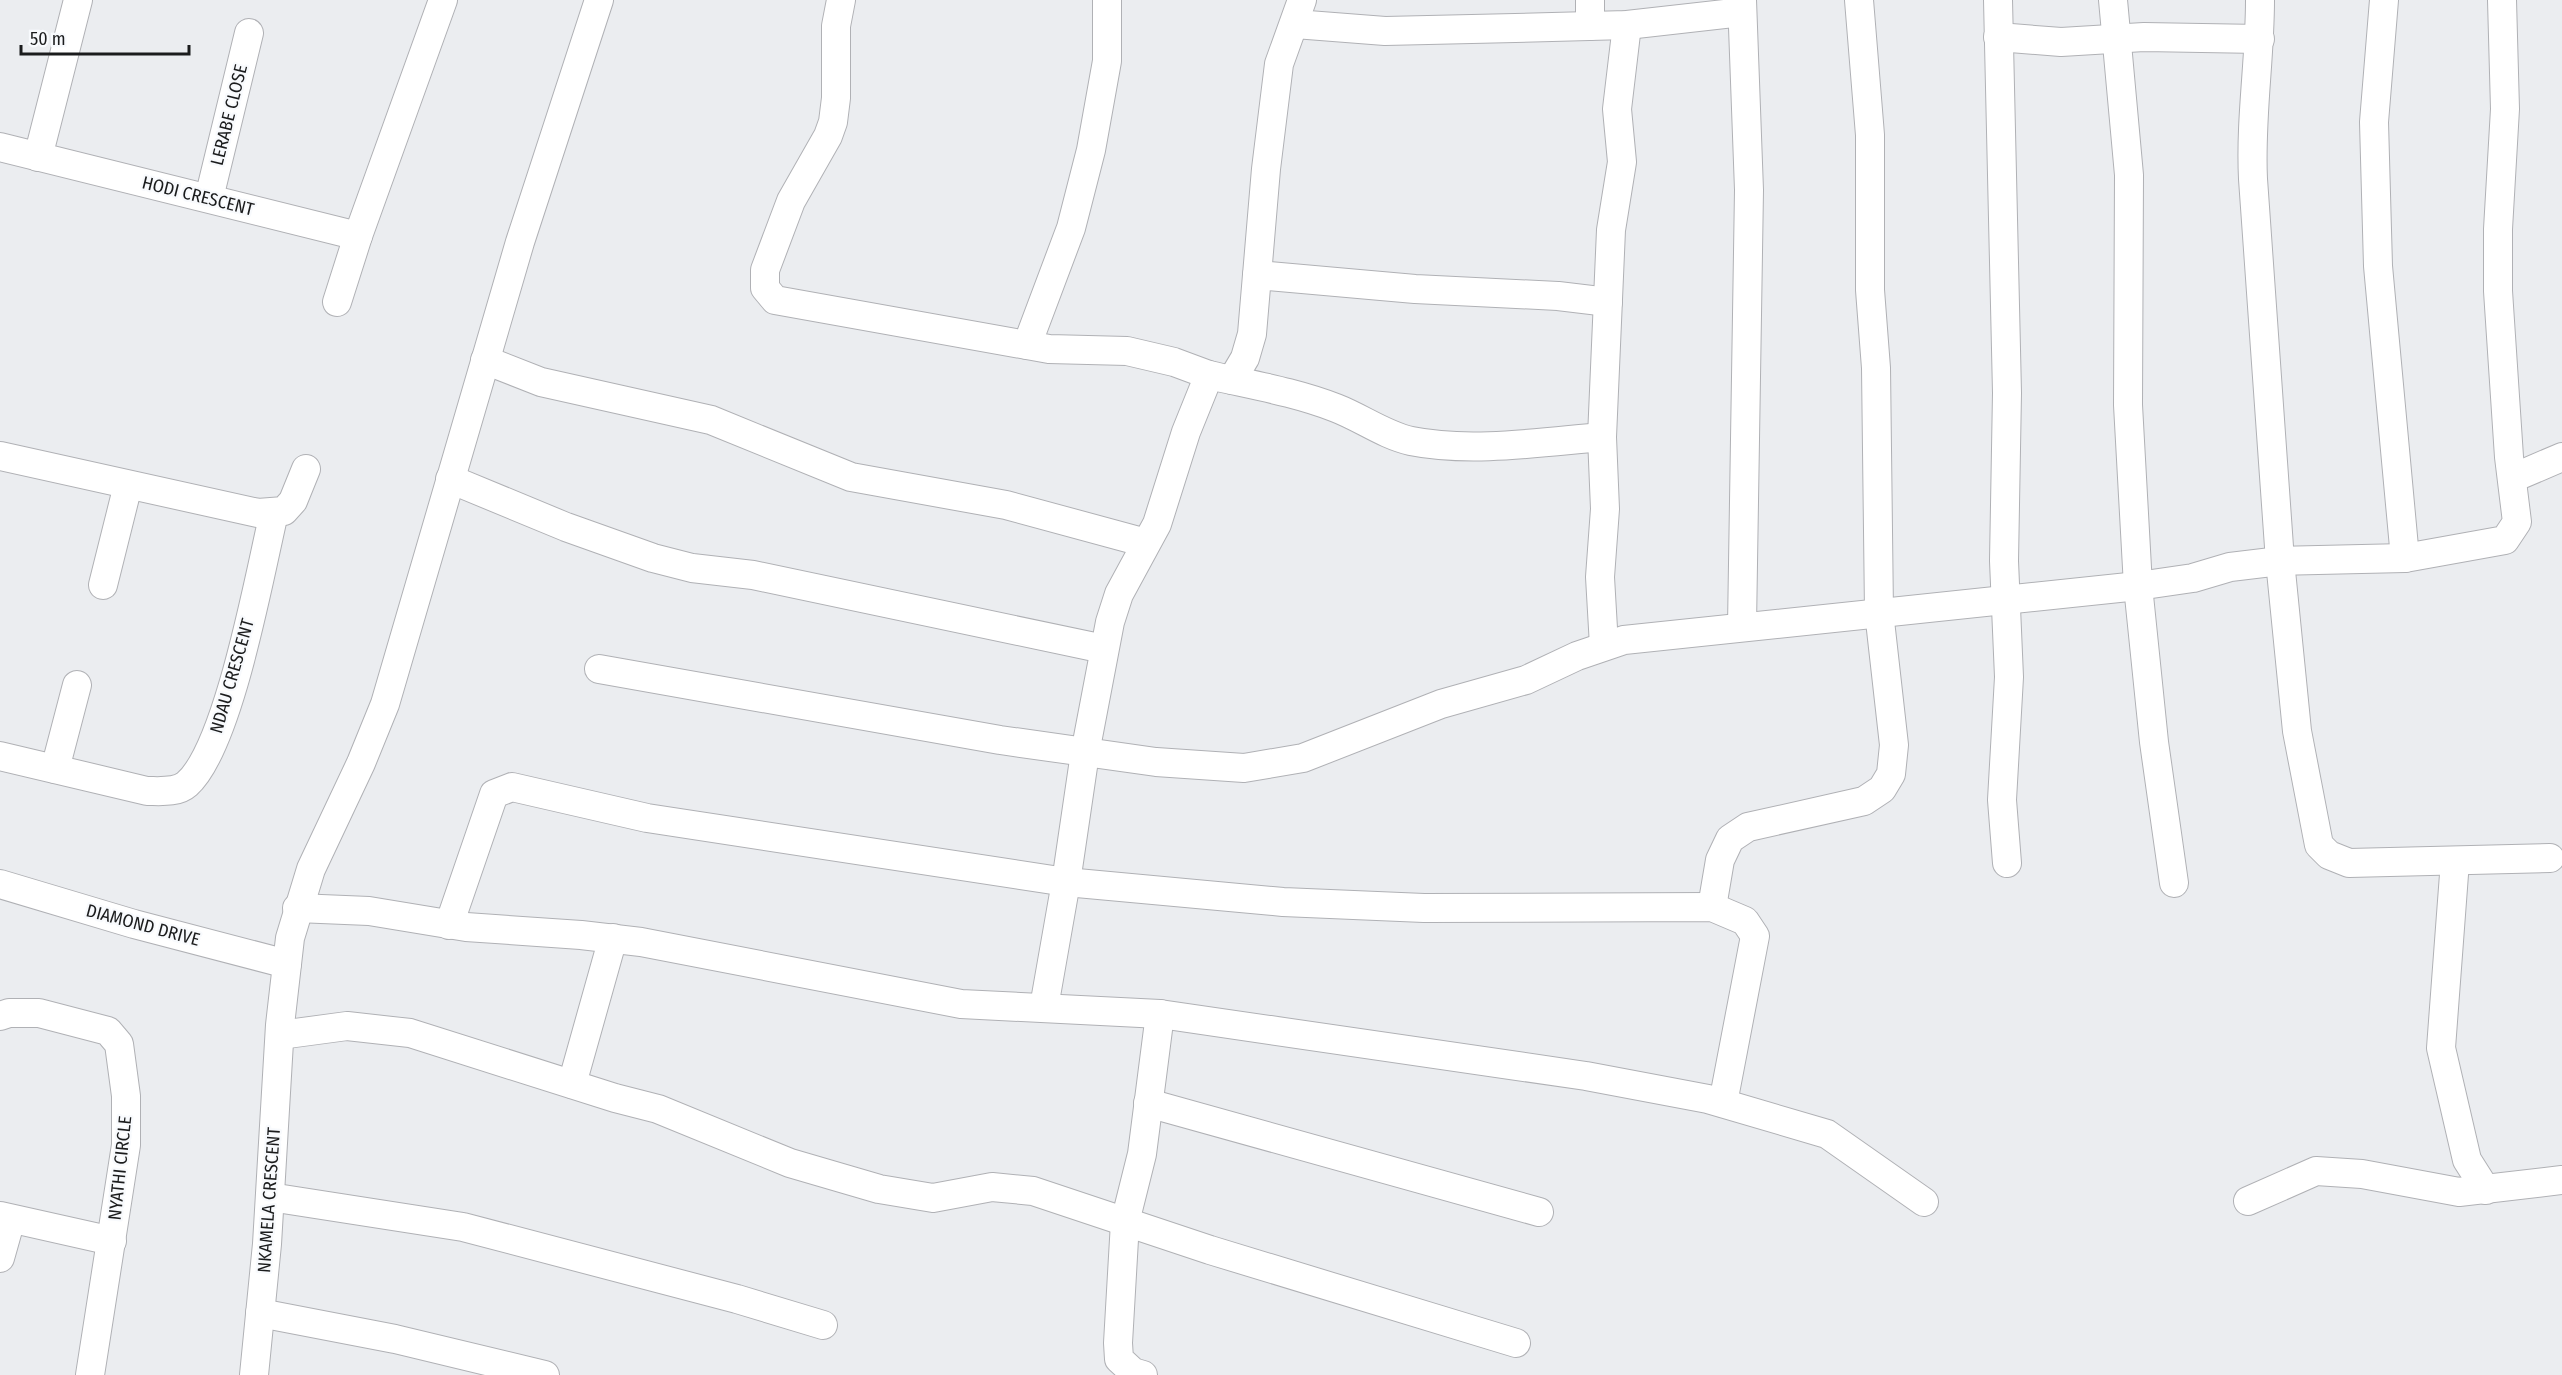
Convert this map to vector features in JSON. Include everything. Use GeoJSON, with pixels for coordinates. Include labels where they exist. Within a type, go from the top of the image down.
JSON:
{"type":"FeatureCollection","features":[{"type":"Feature","properties":{"kind":"street"},"geometry":{"type":"LineString","coordinates":[[38,157],[78,0]]}},
{"type":"Feature","properties":{"kind":"street"},"geometry":{"type":"LineString","coordinates":[[337,302],[358,236],[443,0]]}},
{"type":"Feature","properties":{"kind":"street","name":"NKAMELA CRESCENT"},"geometry":{"type":"LineString","coordinates":[[254,1375],[270,1197],[280,1030],[287,964],[297,908],[311,869],[361,763],[385,704],[540,177],[599,0]]}},
{"type":"Feature","properties":{"kind":"street"},"geometry":{"type":"LineString","coordinates":[[841,0],[836,26],[836,98],[833,122],[828,136],[791,201],[765,270],[765,288],[775,300],[1070,352],[1127,351],[1307,398],[1338,409],[1393,435],[1431,444],[1497,444],[1602,437]]}},
{"type":"Feature","properties":{"kind":"street"},"geometry":{"type":"LineString","coordinates":[[1027,345],[1071,228],[1091,150],[1107,61],[1107,0]]}},
{"type":"Feature","properties":{"kind":"street"},"geometry":{"type":"LineString","coordinates":[[1712,907],[1720,860],[1731,839],[1748,827],[1864,801],[1882,789],[1891,774],[1894,746],[1879,612],[1876,368],[1870,290],[1870,135],[1859,0]]}},
{"type":"Feature","properties":{"kind":"street"},"geometry":{"type":"LineString","coordinates":[[1998,0],[2007,393],[2006,599],[2009,677],[2002,800],[2007,863]]}},
{"type":"Feature","properties":{"kind":"street"},"geometry":{"type":"LineString","coordinates":[[2113,0],[2129,175],[2128,405],[2138,586],[2154,742],[2174,883]]}},
{"type":"Feature","properties":{"kind":"street"},"geometry":{"type":"LineString","coordinates":[[2260,0],[2260,39],[2252,149],[2280,561],[2297,731],[2319,845],[2329,855],[2349,863],[2550,858]]}},
{"type":"Feature","properties":{"kind":"street"},"geometry":{"type":"LineString","coordinates":[[2384,0],[2374,122],[2378,266],[2405,558]]}},
{"type":"Feature","properties":{"kind":"street"},"geometry":{"type":"LineString","coordinates":[[599,669],[795,706],[1084,753],[1203,767],[1244,768],[1303,758],[1441,704],[1526,680],[1604,646],[1624,640],[2138,586],[2193,578],[2230,567],[2280,561],[2405,558],[2505,540],[2517,522],[2509,457],[2498,291],[2498,229],[2505,108],[2502,0]]}},
{"type":"Feature","properties":{"kind":"street"},"geometry":{"type":"LineString","coordinates":[[1044,1007],[1066,882],[1084,753],[1104,649],[1119,594],[1157,524],[1186,432],[1220,377],[1245,358],[1252,334],[1266,169],[1279,64],[1299,12],[1385,31],[1590,13],[1627,25],[1742,6],[1749,190],[1742,626]]}},
{"type":"Feature","properties":{"kind":"street"},"geometry":{"type":"LineString","coordinates":[[1604,646],[1600,577],[1605,509],[1602,437],[1611,230],[1622,162],[1617,109],[1627,25]]}},
{"type":"Feature","properties":{"kind":"street","name":"LERABE CLOSE"},"geometry":{"type":"LineString","coordinates":[[209,198],[249,33]]}},
{"type":"Feature","properties":{"kind":"street"},"geometry":{"type":"LineString","coordinates":[[1998,37],[2061,42],[2212,36],[2260,39]]}},
{"type":"Feature","properties":{"kind":"street","name":"HODI CRESCENT"},"geometry":{"type":"LineString","coordinates":[[0,147],[358,236]]}},
{"type":"Feature","properties":{"kind":"street"},"geometry":{"type":"LineString","coordinates":[[1257,275],[1415,289],[1558,296],[1608,302]]}},
{"type":"Feature","properties":{"kind":"street"},"geometry":{"type":"LineString","coordinates":[[485,360],[541,382],[711,420],[851,477],[1006,505],[1146,543]]}},
{"type":"Feature","properties":{"kind":"street"},"geometry":{"type":"LineString","coordinates":[[0,456],[258,513],[284,511],[292,501],[306,469]]}},
{"type":"Feature","properties":{"kind":"street"},"geometry":{"type":"LineString","coordinates":[[2513,478],[2562,457]]}},
{"type":"Feature","properties":{"kind":"street"},"geometry":{"type":"LineString","coordinates":[[450,479],[566,527],[653,558],[692,568],[753,575],[1104,649]]}},
{"type":"Feature","properties":{"kind":"street"},"geometry":{"type":"LineString","coordinates":[[103,585],[128,485]]}},
{"type":"Feature","properties":{"kind":"street","name":"NDAU CRESCENT"},"geometry":{"type":"LineString","coordinates":[[0,756],[147,791],[168,792],[185,786],[197,773],[211,749],[224,715],[274,513]]}},
{"type":"Feature","properties":{"kind":"street"},"geometry":{"type":"LineString","coordinates":[[55,769],[77,685]]}},
{"type":"Feature","properties":{"kind":"street"},"geometry":{"type":"LineString","coordinates":[[449,925],[494,794],[512,787],[647,818],[1066,882],[1283,902],[1389,907],[1540,909],[1712,907],[1745,921],[1755,936],[1723,1103]]}},
{"type":"Feature","properties":{"kind":"street"},"geometry":{"type":"LineString","coordinates":[[2455,861],[2441,1048],[2467,1160],[2486,1190]]}},
{"type":"Feature","properties":{"kind":"street","name":"DIAMOND DRIVE"},"geometry":{"type":"LineString","coordinates":[[0,884],[134,924],[287,964]]}},
{"type":"Feature","properties":{"kind":"street"},"geometry":{"type":"LineString","coordinates":[[297,908],[369,911],[449,925],[613,938],[679,947],[961,1004],[1160,1014],[1587,1076],[1723,1103],[1827,1134],[1924,1202]]}},
{"type":"Feature","properties":{"kind":"street"},"geometry":{"type":"LineString","coordinates":[[572,1084],[613,938]]}},
{"type":"Feature","properties":{"kind":"street","name":"NYATHI CIRCLE"},"geometry":{"type":"LineString","coordinates":[[0,1016],[9,1013],[39,1013],[108,1031],[119,1044],[127,1122],[112,1241],[90,1375]]}},
{"type":"Feature","properties":{"kind":"street"},"geometry":{"type":"LineString","coordinates":[[1143,1375],[1133,1371],[1119,1359],[1125,1222],[1142,1155],[1160,1014]]}},
{"type":"Feature","properties":{"kind":"street"},"geometry":{"type":"LineString","coordinates":[[280,1030],[347,1026],[400,1032],[658,1109],[790,1163],[879,1189],[933,1198],[992,1187],[1033,1191],[1210,1250],[1516,1342]]}},
{"type":"Feature","properties":{"kind":"street"},"geometry":{"type":"LineString","coordinates":[[1148,1103],[1539,1212]]}},
{"type":"Feature","properties":{"kind":"street"},"geometry":{"type":"LineString","coordinates":[[2248,1201],[2316,1171],[2362,1174],[2458,1192],[2562,1180]]}},
{"type":"Feature","properties":{"kind":"street"},"geometry":{"type":"LineString","coordinates":[[270,1197],[463,1227],[737,1299],[823,1325]]}},
{"type":"Feature","properties":{"kind":"street"},"geometry":{"type":"LineString","coordinates":[[0,1258],[5,1217],[112,1241]]}},
{"type":"Feature","properties":{"kind":"street"},"geometry":{"type":"LineString","coordinates":[[260,1313],[395,1339],[545,1375]]}}]}
